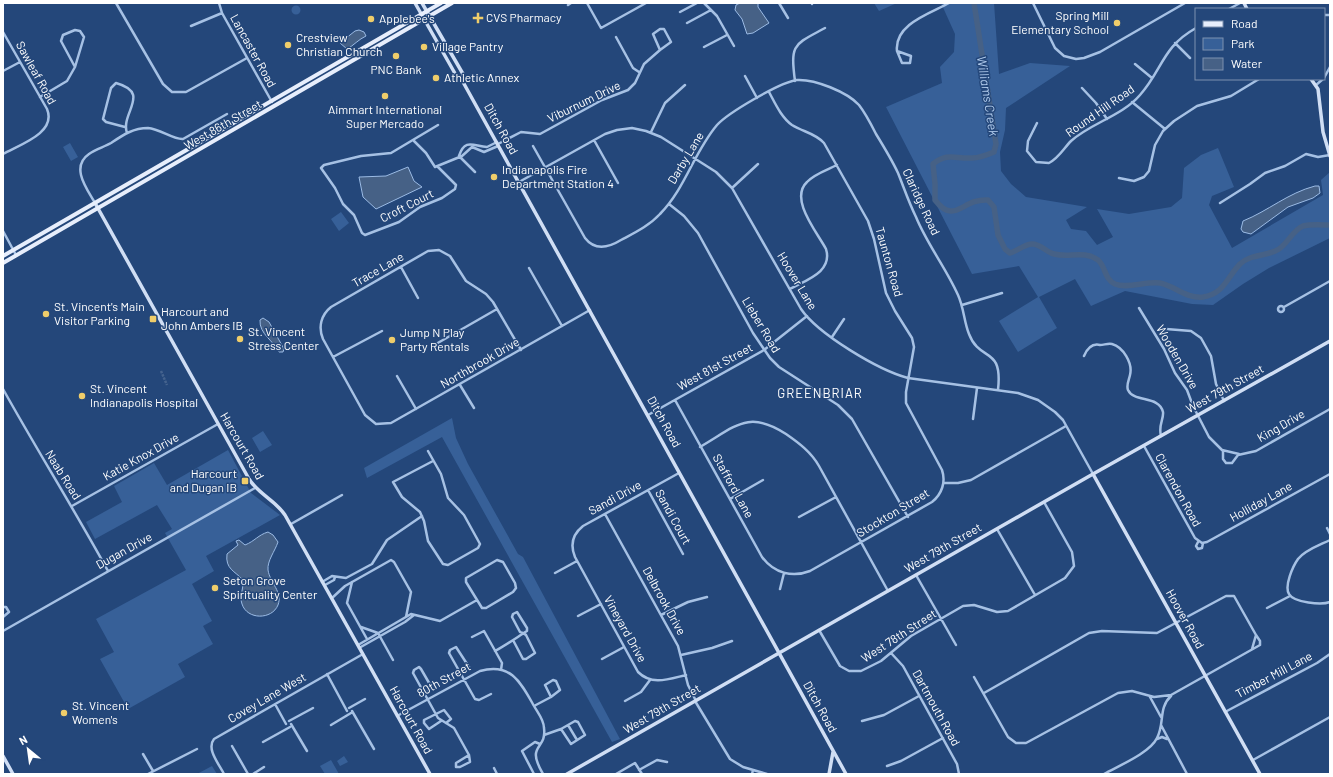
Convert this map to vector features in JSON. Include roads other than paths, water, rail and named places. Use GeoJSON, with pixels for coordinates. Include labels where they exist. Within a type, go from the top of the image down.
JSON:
{"type":"FeatureCollection","features":[{"type":"Feature","properties":{"kind":"main road","name":"Ditch Road"},"geometry":{"type":"LineString","coordinates":[[415,3],[458,77],[463,82],[591,310],[846,774]]}},
{"type":"Feature","properties":{"kind":"main road","name":"Ditch Road"},"geometry":{"type":"LineString","coordinates":[[422,3],[463,74],[463,82]]}},
{"type":"Feature","properties":{"kind":"main road","name":"West 86th Street"},"geometry":{"type":"LineString","coordinates":[[3,256],[440,3]]}},
{"type":"Feature","properties":{"kind":"main road","name":"West 86th Street"},"geometry":{"type":"LineString","coordinates":[[3,263],[452,3]]}},
{"type":"Feature","properties":{"kind":"main road"},"geometry":{"type":"LineString","coordinates":[[1312,80],[1316,85],[1323,135],[1330,155]]}},
{"type":"Feature","properties":{"kind":"main road","name":"Harcourt Road"},"geometry":{"type":"LineString","coordinates":[[95,203],[255,488],[276,504],[291,524],[430,774]]}},
{"type":"Feature","properties":{"kind":"main road","name":"West 79th Street"},"geometry":{"type":"LineString","coordinates":[[568,774],[1093,474],[1330,341]]}},
{"type":"Feature","properties":{"kind":"main road","name":"Hoover Road"},"geometry":{"type":"LineString","coordinates":[[1093,474],[1260,774]]}},
{"type":"Feature","properties":{"kind":"main road"},"geometry":{"type":"LineString","coordinates":[[829,774],[833,751]]}},
{"type":"Feature","properties":{"kind":"main road"},"geometry":{"type":"LineString","coordinates":[[3,756],[13,774]]}},
{"type":"Feature","properties":{"kind":"street"},"geometry":{"type":"LineString","coordinates":[[116,3],[164,86],[173,92],[186,92],[247,58]]}},
{"type":"Feature","properties":{"kind":"street","name":"Lancaster Road"},"geometry":{"type":"LineString","coordinates":[[218,3],[222,13],[274,106]]}},
{"type":"Feature","properties":{"kind":"street"},"geometry":{"type":"LineString","coordinates":[[587,3],[601,28],[646,3]]}},
{"type":"Feature","properties":{"kind":"street"},"geometry":{"type":"LineString","coordinates":[[680,12],[698,3]]}},
{"type":"Feature","properties":{"kind":"street"},"geometry":{"type":"LineString","coordinates":[[779,3],[788,18]]}},
{"type":"Feature","properties":{"kind":"street"},"geometry":{"type":"LineString","coordinates":[[897,51],[911,56],[910,64],[902,63],[897,51],[898,38],[905,28],[950,3]]}},
{"type":"Feature","properties":{"kind":"street"},"geometry":{"type":"LineString","coordinates":[[1033,3],[1056,50],[1069,58],[1082,58],[1100,52],[1185,3]]}},
{"type":"Feature","properties":{"kind":"street"},"geometry":{"type":"LineString","coordinates":[[1231,8],[1240,3]]}},
{"type":"Feature","properties":{"kind":"street"},"geometry":{"type":"LineString","coordinates":[[706,4],[717,16],[734,46]]}},
{"type":"Feature","properties":{"kind":"street"},"geometry":{"type":"LineString","coordinates":[[687,23],[710,10]]}},
{"type":"Feature","properties":{"kind":"street"},"geometry":{"type":"LineString","coordinates":[[191,26],[222,13]]}},
{"type":"Feature","properties":{"kind":"street","name":"Viburnum Drive"},"geometry":{"type":"LineString","coordinates":[[498,144],[521,132],[540,134],[602,100],[627,91],[635,83],[639,72],[648,60],[671,42],[662,28],[653,34],[660,50]]}},
{"type":"Feature","properties":{"kind":"street"},"geometry":{"type":"LineString","coordinates":[[795,81],[792,59],[795,48],[800,42],[826,28]]}},
{"type":"Feature","properties":{"kind":"street","name":"Round Hill Road"},"geometry":{"type":"LineString","coordinates":[[1037,123],[1028,140],[1027,150],[1034,160],[1044,164],[1054,160],[1073,140],[1107,119],[1141,94],[1175,42],[1195,29]]}},
{"type":"Feature","properties":{"kind":"street"},"geometry":{"type":"LineString","coordinates":[[40,97],[67,81],[75,67],[84,39],[81,32],[76,30],[63,35],[61,41],[75,67]]}},
{"type":"Feature","properties":{"kind":"street","name":"Sawleaf Road"},"geometry":{"type":"LineString","coordinates":[[3,32],[48,113],[48,124],[41,132],[3,154]]}},
{"type":"Feature","properties":{"kind":"street"},"geometry":{"type":"LineString","coordinates":[[704,47],[727,35]]}},
{"type":"Feature","properties":{"kind":"street"},"geometry":{"type":"LineString","coordinates":[[616,37],[633,68],[639,72]]}},
{"type":"Feature","properties":{"kind":"street"},"geometry":{"type":"LineString","coordinates":[[1175,42],[1190,58]]}},
{"type":"Feature","properties":{"kind":"street"},"geometry":{"type":"LineString","coordinates":[[3,71],[20,62]]}},
{"type":"Feature","properties":{"kind":"street"},"geometry":{"type":"LineString","coordinates":[[1135,64],[1152,78]]}},
{"type":"Feature","properties":{"kind":"street"},"geometry":{"type":"LineString","coordinates":[[1325,77],[1330,67]]}},
{"type":"Feature","properties":{"kind":"street"},"geometry":{"type":"LineString","coordinates":[[745,76],[758,98]]}},
{"type":"Feature","properties":{"kind":"street"},"geometry":{"type":"LineString","coordinates":[[1119,178],[1136,181],[1146,175],[1150,168],[1153,149],[1165,129],[1197,106],[1236,94],[1257,80]]}},
{"type":"Feature","properties":{"kind":"street"},"geometry":{"type":"LineString","coordinates":[[1316,85],[1323,80]]}},
{"type":"Feature","properties":{"kind":"street","name":"Darby Lane"},"geometry":{"type":"LineString","coordinates":[[545,167],[584,238],[597,247],[612,246],[657,218],[668,204],[712,132],[722,120],[783,84],[795,81]]}},
{"type":"Feature","properties":{"kind":"street","name":"Claridge Road"},"geometry":{"type":"LineString","coordinates":[[795,81],[809,81],[837,90],[852,98],[863,110],[895,167],[917,220],[962,305],[971,338],[977,346],[992,358],[997,365],[999,374],[998,390]]}},
{"type":"Feature","properties":{"kind":"street"},"geometry":{"type":"LineString","coordinates":[[125,127],[106,122],[103,119],[111,88],[116,83],[132,92],[134,96],[134,103],[125,127],[126,133]]}},
{"type":"Feature","properties":{"kind":"street"},"geometry":{"type":"LineString","coordinates":[[651,132],[665,103],[686,85]]}},
{"type":"Feature","properties":{"kind":"street"},"geometry":{"type":"LineString","coordinates":[[1082,88],[1096,103],[1107,119]]}},
{"type":"Feature","properties":{"kind":"street","name":"Taunton Road"},"geometry":{"type":"LineString","coordinates":[[769,92],[786,120],[794,126],[820,139],[837,165],[870,226],[886,293],[895,311],[912,337],[914,347],[905,394],[907,405],[941,469],[944,483]]}},
{"type":"Feature","properties":{"kind":"street"},"geometry":{"type":"LineString","coordinates":[[1132,102],[1165,129]]}},
{"type":"Feature","properties":{"kind":"street"},"geometry":{"type":"LineString","coordinates":[[95,203],[81,178],[80,171],[82,162],[91,153],[126,133],[137,129],[152,129],[181,139],[227,114]]}},
{"type":"Feature","properties":{"kind":"street"},"geometry":{"type":"LineString","coordinates":[[438,126],[414,141],[436,166],[462,156],[472,147],[484,152],[498,144]]}},
{"type":"Feature","properties":{"kind":"street","name":"Hoover Lane"},"geometry":{"type":"LineString","coordinates":[[519,182],[608,133],[622,129],[636,129],[651,132],[716,172],[732,188],[790,289],[807,316],[816,326],[883,370],[908,378],[998,390],[1021,394],[1038,400],[1056,413],[1066,426],[1093,474]]}},
{"type":"Feature","properties":{"kind":"street"},"geometry":{"type":"LineString","coordinates":[[594,140],[618,183]]}},
{"type":"Feature","properties":{"kind":"street","name":"Croft Court"},"geometry":{"type":"LineString","coordinates":[[414,141],[391,153],[361,156],[322,167],[324,174],[335,188],[344,205],[354,215],[364,234],[399,222],[420,207],[444,197],[456,187],[436,166]]}},
{"type":"Feature","properties":{"kind":"street"},"geometry":{"type":"LineString","coordinates":[[459,156],[464,148],[473,143],[487,147],[498,144]]}},
{"type":"Feature","properties":{"kind":"street"},"geometry":{"type":"LineString","coordinates":[[533,146],[545,167]]}},
{"type":"Feature","properties":{"kind":"street"},"geometry":{"type":"LineString","coordinates":[[464,148],[468,150]]}},
{"type":"Feature","properties":{"kind":"street"},"geometry":{"type":"LineString","coordinates":[[1220,203],[1268,171],[1285,166],[1306,154],[1318,157],[1330,155]]}},
{"type":"Feature","properties":{"kind":"street"},"geometry":{"type":"LineString","coordinates":[[459,156],[475,172]]}},
{"type":"Feature","properties":{"kind":"street"},"geometry":{"type":"LineString","coordinates":[[732,188],[758,164]]}},
{"type":"Feature","properties":{"kind":"street"},"geometry":{"type":"LineString","coordinates":[[790,289],[818,274],[826,264],[826,249],[802,206],[800,195],[807,181],[837,165]]}},
{"type":"Feature","properties":{"kind":"street","name":"Lieber Road"},"geometry":{"type":"LineString","coordinates":[[668,204],[684,216],[698,233],[764,350],[779,367],[838,405],[850,416],[859,428],[908,517]]}},
{"type":"Feature","properties":{"kind":"street"},"geometry":{"type":"LineString","coordinates":[[3,231],[16,255]]}},
{"type":"Feature","properties":{"kind":"street","name":"Trace Lane"},"geometry":{"type":"LineString","coordinates":[[333,357],[320,331],[321,321],[326,311],[428,251],[441,250],[451,257],[466,282],[487,295],[497,309]]}},
{"type":"Feature","properties":{"kind":"street"},"geometry":{"type":"LineString","coordinates":[[401,267],[418,298]]}},
{"type":"Feature","properties":{"kind":"street"},"geometry":{"type":"LineString","coordinates":[[529,268],[562,326]]}},
{"type":"Feature","properties":{"kind":"street"},"geometry":{"type":"LineString","coordinates":[[1284,307],[1330,281]]}},
{"type":"Feature","properties":{"kind":"street"},"geometry":{"type":"LineString","coordinates":[[962,305],[1002,293]]}},
{"type":"Feature","properties":{"kind":"street","name":"Wooden Drive"},"geometry":{"type":"LineString","coordinates":[[1139,308],[1164,349],[1175,373],[1188,390],[1197,416]]}},
{"type":"Feature","properties":{"kind":"street"},"geometry":{"type":"LineString","coordinates":[[436,344],[497,309],[521,350]]}},
{"type":"Feature","properties":{"kind":"street","name":"Northbrook Drive"},"geometry":{"type":"LineString","coordinates":[[333,357],[365,415],[376,424],[391,423],[591,310]]}},
{"type":"Feature","properties":{"kind":"street","name":"West 81st Street"},"geometry":{"type":"LineString","coordinates":[[648,415],[764,350],[807,316]]}},
{"type":"Feature","properties":{"kind":"street"},"geometry":{"type":"LineString","coordinates":[[832,337],[844,319]]}},
{"type":"Feature","properties":{"kind":"street"},"geometry":{"type":"LineString","coordinates":[[1166,329],[1191,331],[1200,337],[1211,356],[1216,384],[1224,401]]}},
{"type":"Feature","properties":{"kind":"street"},"geometry":{"type":"LineString","coordinates":[[333,357],[382,331]]}},
{"type":"Feature","properties":{"kind":"street"},"geometry":{"type":"LineString","coordinates":[[1084,356],[1091,346],[1095,344],[1112,344],[1122,349],[1130,369],[1128,386],[1129,391],[1134,396],[1154,402],[1162,410],[1163,416],[1159,426],[1161,436]]}},
{"type":"Feature","properties":{"kind":"street"},"geometry":{"type":"LineString","coordinates":[[397,376],[416,409]]}},
{"type":"Feature","properties":{"kind":"street"},"geometry":{"type":"LineString","coordinates":[[460,385],[474,408]]}},
{"type":"Feature","properties":{"kind":"street","name":"Naab Road"},"geometry":{"type":"LineString","coordinates":[[3,388],[46,466],[72,506],[108,571]]}},
{"type":"Feature","properties":{"kind":"street"},"geometry":{"type":"LineString","coordinates":[[973,419],[977,388]]}},
{"type":"Feature","properties":{"kind":"street","name":"Stafford Lane"},"geometry":{"type":"LineString","coordinates":[[675,400],[763,558],[773,568],[784,573]]}},
{"type":"Feature","properties":{"kind":"street","name":"King Drive"},"geometry":{"type":"LineString","coordinates":[[1197,416],[1209,437],[1222,449],[1239,454],[1256,451],[1330,408]]}},
{"type":"Feature","properties":{"kind":"street"},"geometry":{"type":"LineString","coordinates":[[700,447],[742,424],[753,421],[766,423],[798,442],[809,452],[819,466],[888,591]]}},
{"type":"Feature","properties":{"kind":"street","name":"Katie Knox Drive"},"geometry":{"type":"LineString","coordinates":[[72,506],[218,424]]}},
{"type":"Feature","properties":{"kind":"street","name":"Stockton Street"},"geometry":{"type":"LineString","coordinates":[[784,573],[798,574],[810,571],[936,500],[944,483],[958,483],[971,480],[1066,426]]}},
{"type":"Feature","properties":{"kind":"street","name":"Clarendon Road"},"geometry":{"type":"LineString","coordinates":[[1144,446],[1201,542],[1197,548]]}},
{"type":"Feature","properties":{"kind":"street","name":"King Drive"},"geometry":{"type":"LineString","coordinates":[[1222,449],[1224,461],[1227,464],[1232,463],[1239,454]]}},
{"type":"Feature","properties":{"kind":"street"},"geometry":{"type":"LineString","coordinates":[[428,452],[442,475],[448,498],[464,515],[480,546],[449,565],[446,565],[428,541],[422,516],[402,497],[393,482],[433,461]]}},
{"type":"Feature","properties":{"kind":"street","name":"Sandi Drive"},"geometry":{"type":"LineString","coordinates":[[573,551],[573,541],[578,530],[680,473]]}},
{"type":"Feature","properties":{"kind":"street","name":"Holliday Lane"},"geometry":{"type":"LineString","coordinates":[[1197,548],[1202,549],[1201,542],[1207,542],[1330,474]]}},
{"type":"Feature","properties":{"kind":"street"},"geometry":{"type":"LineString","coordinates":[[730,499],[763,480]]}},
{"type":"Feature","properties":{"kind":"street","name":"Dugan Drive"},"geometry":{"type":"LineString","coordinates":[[3,631],[255,488]]}},
{"type":"Feature","properties":{"kind":"street","name":"Sandi Court"},"geometry":{"type":"LineString","coordinates":[[648,490],[683,554]]}},
{"type":"Feature","properties":{"kind":"street"},"geometry":{"type":"LineString","coordinates":[[291,524],[342,495]]}},
{"type":"Feature","properties":{"kind":"street"},"geometry":{"type":"LineString","coordinates":[[799,517],[836,497]]}},
{"type":"Feature","properties":{"kind":"street","name":"West 78th Street"},"geometry":{"type":"LineString","coordinates":[[820,630],[842,668],[853,672],[864,670],[891,653],[911,636],[963,606],[970,605],[998,612],[1007,611],[1065,578],[1071,573],[1074,562],[1073,553],[1044,502]]}},
{"type":"Feature","properties":{"kind":"street","name":"Delbrook Drive"},"geometry":{"type":"LineString","coordinates":[[605,514],[678,646],[690,689],[728,757],[739,766],[767,774]]}},
{"type":"Feature","properties":{"kind":"street"},"geometry":{"type":"LineString","coordinates":[[324,583],[332,576],[346,578],[372,564],[387,540],[422,516]]}},
{"type":"Feature","properties":{"kind":"street"},"geometry":{"type":"LineString","coordinates":[[1327,528],[1330,534]]}},
{"type":"Feature","properties":{"kind":"street"},"geometry":{"type":"LineString","coordinates":[[997,529],[1035,595]]}},
{"type":"Feature","properties":{"kind":"street"},"geometry":{"type":"LineString","coordinates":[[1289,595],[1289,580],[1298,559],[1304,553],[1330,540]]}},
{"type":"Feature","properties":{"kind":"street","name":"Vineyard Drive"},"geometry":{"type":"LineString","coordinates":[[573,551],[577,561],[638,672],[650,680]]}},
{"type":"Feature","properties":{"kind":"street"},"geometry":{"type":"LineString","coordinates":[[332,598],[343,587],[391,560],[411,592],[406,617]]}},
{"type":"Feature","properties":{"kind":"street"},"geometry":{"type":"LineString","coordinates":[[497,560],[501,560],[515,583],[516,589],[485,608],[481,607],[476,600],[466,581],[466,578],[497,560]]}},
{"type":"Feature","properties":{"kind":"street"},"geometry":{"type":"LineString","coordinates":[[555,573],[577,561]]}},
{"type":"Feature","properties":{"kind":"street"},"geometry":{"type":"LineString","coordinates":[[780,589],[784,573]]}},
{"type":"Feature","properties":{"kind":"street"},"geometry":{"type":"LineString","coordinates":[[916,575],[956,645]]}},
{"type":"Feature","properties":{"kind":"street"},"geometry":{"type":"LineString","coordinates":[[352,582],[347,603],[367,639]]}},
{"type":"Feature","properties":{"kind":"street"},"geometry":{"type":"LineString","coordinates":[[974,677],[1008,737],[1019,744],[1030,742],[1118,693],[1132,691],[1158,698],[1171,695],[1261,643],[1234,596],[1228,595],[1162,631],[1152,634],[1102,631],[1093,632],[984,693]]}},
{"type":"Feature","properties":{"kind":"street"},"geometry":{"type":"LineString","coordinates":[[1267,608],[1289,595],[1315,604],[1330,602]]}},
{"type":"Feature","properties":{"kind":"street"},"geometry":{"type":"LineString","coordinates":[[661,615],[688,602],[707,597]]}},
{"type":"Feature","properties":{"kind":"street"},"geometry":{"type":"LineString","coordinates":[[358,646],[367,639],[406,617],[414,614],[440,620],[476,600]]}},
{"type":"Feature","properties":{"kind":"street"},"geometry":{"type":"LineString","coordinates":[[578,616],[601,604]]}},
{"type":"Feature","properties":{"kind":"street"},"geometry":{"type":"LineString","coordinates":[[3,606],[9,612],[3,617]]}},
{"type":"Feature","properties":{"kind":"street"},"geometry":{"type":"LineString","coordinates":[[496,651],[513,640],[522,633],[527,628],[519,613],[515,612],[512,616],[522,633],[535,651],[534,655],[526,660],[523,659],[513,640]]}},
{"type":"Feature","properties":{"kind":"street"},"geometry":{"type":"LineString","coordinates":[[358,646],[380,636],[413,617],[414,614]]}},
{"type":"Feature","properties":{"kind":"street"},"geometry":{"type":"LineString","coordinates":[[360,626],[378,633],[393,660]]}},
{"type":"Feature","properties":{"kind":"street"},"geometry":{"type":"LineString","coordinates":[[472,637],[484,631],[502,664],[501,670],[513,675],[520,681],[543,723],[544,734],[536,751],[535,757],[543,774]]}},
{"type":"Feature","properties":{"kind":"street"},"geometry":{"type":"LineString","coordinates":[[1252,649],[1256,642],[1256,635]]}},
{"type":"Feature","properties":{"kind":"street"},"geometry":{"type":"LineString","coordinates":[[681,656],[712,648],[732,640]]}},
{"type":"Feature","properties":{"kind":"street"},"geometry":{"type":"LineString","coordinates":[[461,673],[469,667],[456,647],[449,652],[476,700],[491,694]]}},
{"type":"Feature","properties":{"kind":"street"},"geometry":{"type":"LineString","coordinates":[[602,660],[624,647]]}},
{"type":"Feature","properties":{"kind":"street","name":"Dartmouth Road"},"geometry":{"type":"LineString","coordinates":[[891,653],[903,666],[943,738],[957,765],[959,774]]}},
{"type":"Feature","properties":{"kind":"street","name":"Covey Lane West"},"geometry":{"type":"LineString","coordinates":[[224,774],[211,750],[212,741],[363,654]]}},
{"type":"Feature","properties":{"kind":"street","name":"Timber Mill Lane"},"geometry":{"type":"LineString","coordinates":[[1225,712],[1317,663],[1330,654]]}},
{"type":"Feature","properties":{"kind":"street"},"geometry":{"type":"LineString","coordinates":[[424,694],[431,690],[432,687],[421,669],[418,668],[413,672],[424,694],[427,700],[442,721],[454,728],[469,755],[470,762],[460,767],[456,767],[457,761],[469,755]]}},
{"type":"Feature","properties":{"kind":"street","name":"80th Street"},"geometry":{"type":"LineString","coordinates":[[398,716],[482,670],[501,670]]}},
{"type":"Feature","properties":{"kind":"street"},"geometry":{"type":"LineString","coordinates":[[326,674],[348,710],[352,712],[374,749]]}},
{"type":"Feature","properties":{"kind":"street"},"geometry":{"type":"LineString","coordinates":[[625,701],[641,692],[650,680],[662,680],[686,676]]}},
{"type":"Feature","properties":{"kind":"street"},"geometry":{"type":"LineString","coordinates":[[534,706],[551,697],[560,691],[554,680],[545,685],[551,697]]}},
{"type":"Feature","properties":{"kind":"street"},"geometry":{"type":"LineString","coordinates":[[1157,739],[1161,725],[1163,706],[1171,695]]}},
{"type":"Feature","properties":{"kind":"street"},"geometry":{"type":"LineString","coordinates":[[862,721],[884,715],[919,696]]}},
{"type":"Feature","properties":{"kind":"street"},"geometry":{"type":"LineString","coordinates":[[1150,697],[1161,717]]}},
{"type":"Feature","properties":{"kind":"street"},"geometry":{"type":"LineString","coordinates":[[348,710],[365,699]]}},
{"type":"Feature","properties":{"kind":"street"},"geometry":{"type":"LineString","coordinates":[[275,704],[287,723],[291,725],[307,751]]}},
{"type":"Feature","properties":{"kind":"street"},"geometry":{"type":"LineString","coordinates":[[287,723],[313,708]]}},
{"type":"Feature","properties":{"kind":"street"},"geometry":{"type":"LineString","coordinates":[[442,721],[429,729],[426,728],[424,721],[446,710],[451,719],[445,723]]}},
{"type":"Feature","properties":{"kind":"street"},"geometry":{"type":"LineString","coordinates":[[331,725],[352,712]]}},
{"type":"Feature","properties":{"kind":"street"},"geometry":{"type":"LineString","coordinates":[[1253,760],[1330,717]]}},
{"type":"Feature","properties":{"kind":"street"},"geometry":{"type":"LineString","coordinates":[[544,734],[561,729],[577,721],[584,736],[569,744],[561,729]]}},
{"type":"Feature","properties":{"kind":"street"},"geometry":{"type":"LineString","coordinates":[[263,742],[291,725]]}},
{"type":"Feature","properties":{"kind":"street"},"geometry":{"type":"LineString","coordinates":[[568,725],[577,740]]}},
{"type":"Feature","properties":{"kind":"street"},"geometry":{"type":"LineString","coordinates":[[1161,725],[1187,774]]}},
{"type":"Feature","properties":{"kind":"street"},"geometry":{"type":"LineString","coordinates":[[1104,774],[1145,751],[1157,739],[1162,737],[1168,739]]}},
{"type":"Feature","properties":{"kind":"street"},"geometry":{"type":"LineString","coordinates":[[887,766],[903,760],[943,738]]}},
{"type":"Feature","properties":{"kind":"street"},"geometry":{"type":"LineString","coordinates":[[534,774],[522,750],[536,742],[540,744]]}},
{"type":"Feature","properties":{"kind":"street"},"geometry":{"type":"LineString","coordinates":[[232,746],[248,774]]}},
{"type":"Feature","properties":{"kind":"street"},"geometry":{"type":"LineString","coordinates":[[148,774],[197,749]]}},
{"type":"Feature","properties":{"kind":"street"},"geometry":{"type":"LineString","coordinates":[[143,754],[153,771]]}},
{"type":"Feature","properties":{"kind":"street"},"geometry":{"type":"LineString","coordinates":[[639,770],[656,760],[667,762]]}},
{"type":"Feature","properties":{"kind":"street"},"geometry":{"type":"LineString","coordinates":[[616,774],[635,763],[642,774]]}},
{"type":"Feature","properties":{"kind":"street"},"geometry":{"type":"LineString","coordinates":[[253,774],[264,767]]}},
{"type":"Feature","properties":{"kind":"street"},"geometry":{"type":"LineString","coordinates":[[494,768],[497,774]]}},
{"type":"Feature","properties":{"kind":"street"},"geometry":{"type":"LineString","coordinates":[[752,774],[753,770]]}},
{"type":"Feature","properties":{"kind":"water"},"geometry":{"type":"Polygon","coordinates":[[[740,3],[758,3],[758,7],[769,23],[753,33],[747,34],[742,19],[735,10],[736,5],[740,3]]]}},
{"type":"Feature","properties":{"kind":"water"},"geometry":{"type":"Polygon","coordinates":[[[359,30],[364,32],[366,36],[352,46],[347,49],[340,43],[355,31],[359,30]]]}},
{"type":"Feature","properties":{"kind":"water"},"geometry":{"type":"Polygon","coordinates":[[[408,167],[414,181],[422,187],[376,209],[363,197],[359,177],[386,176],[408,167]]]}},
{"type":"Feature","properties":{"kind":"water"},"geometry":{"type":"Polygon","coordinates":[[[1319,186],[1320,193],[1313,198],[1288,207],[1251,234],[1243,232],[1241,229],[1243,221],[1296,193],[1319,186]]]}},
{"type":"Feature","properties":{"kind":"water"},"geometry":{"type":"Polygon","coordinates":[[[263,318],[269,322],[284,349],[283,352],[279,352],[264,333],[260,325],[260,320],[263,318]]]}},
{"type":"Feature","properties":{"kind":"water"},"geometry":{"type":"Polygon","coordinates":[[[268,532],[273,535],[278,542],[270,560],[268,570],[278,592],[279,600],[275,610],[271,613],[260,616],[249,613],[242,604],[241,598],[243,580],[229,566],[227,554],[238,545],[236,541],[239,540],[245,545],[268,532]]]}},
{"type":"Feature","properties":{"kind":"waterway","name":"Williams Creek"},"geometry":{"type":"LineString","coordinates":[[974,3],[996,144],[994,152],[983,156],[972,158],[947,157],[938,160],[933,164],[935,200],[948,211],[954,211],[979,200],[988,200],[994,207],[998,235],[1005,249],[1010,253],[1027,245],[1035,244],[1054,254],[1087,255],[1093,257],[1101,263],[1107,276],[1111,282],[1115,284],[1125,286],[1160,283],[1191,296],[1203,297],[1221,289],[1240,264],[1249,258],[1270,253],[1279,249],[1299,228],[1309,225],[1330,225]]}},
{"type":"Feature","properties":{"kind":"tunnel"},"geometry":{"type":"LineString","coordinates":[[161,371],[167,385]]}},
{"type":"Feature","properties":{"kind":"place","name":"CVS Pharmacy"},"geometry":{"type":"Point","coordinates":[478,18]}},
{"type":"Feature","properties":{"kind":"place","name":"Applebee's"},"geometry":{"type":"Point","coordinates":[371,19]}},
{"type":"Feature","properties":{"kind":"place","name":"Spring Mill Elementary School"},"geometry":{"type":"Point","coordinates":[1117,23]}},
{"type":"Feature","properties":{"kind":"place","name":"Crestview Christian Church"},"geometry":{"type":"Point","coordinates":[288,45]}},
{"type":"Feature","properties":{"kind":"place","name":"Village Pantry"},"geometry":{"type":"Point","coordinates":[424,47]}},
{"type":"Feature","properties":{"kind":"place","name":"PNC Bank"},"geometry":{"type":"Point","coordinates":[396,56]}},
{"type":"Feature","properties":{"kind":"place","name":"Athletic Annex"},"geometry":{"type":"Point","coordinates":[436,78]}},
{"type":"Feature","properties":{"kind":"place","name":"Aimmart International Super Mercado"},"geometry":{"type":"Point","coordinates":[385,96]}},
{"type":"Feature","properties":{"kind":"place","name":"Indianapolis Fire Department Station 4"},"geometry":{"type":"Point","coordinates":[494,177]}},
{"type":"Feature","properties":{"kind":"place","name":"St. Vincent's Main Visitor Parking"},"geometry":{"type":"Point","coordinates":[46,314]}},
{"type":"Feature","properties":{"kind":"place","name":"Harcourt and John Ambers IB"},"geometry":{"type":"Point","coordinates":[153,319]}},
{"type":"Feature","properties":{"kind":"place","name":"St. Vincent Stress Center"},"geometry":{"type":"Point","coordinates":[240,339]}},
{"type":"Feature","properties":{"kind":"place","name":"Jump N Play Party Rentals"},"geometry":{"type":"Point","coordinates":[392,340]}},
{"type":"Feature","properties":{"kind":"place","name":"St. Vincent Indianapolis Hospital"},"geometry":{"type":"Point","coordinates":[82,396]}},
{"type":"Feature","properties":{"kind":"place","name":"Harcourt and Dugan IB"},"geometry":{"type":"Point","coordinates":[245,481]}},
{"type":"Feature","properties":{"kind":"place","name":"Seton Grove Spirituality Center"},"geometry":{"type":"Point","coordinates":[215,588]}},
{"type":"Feature","properties":{"kind":"place","name":"St. Vincent Women's"},"geometry":{"type":"Point","coordinates":[64,713]}},
{"type":"Feature","properties":{"kind":"district","name":"GREENBRIAR"},"geometry":{"type":"Point","coordinates":[820,393]}}]}
